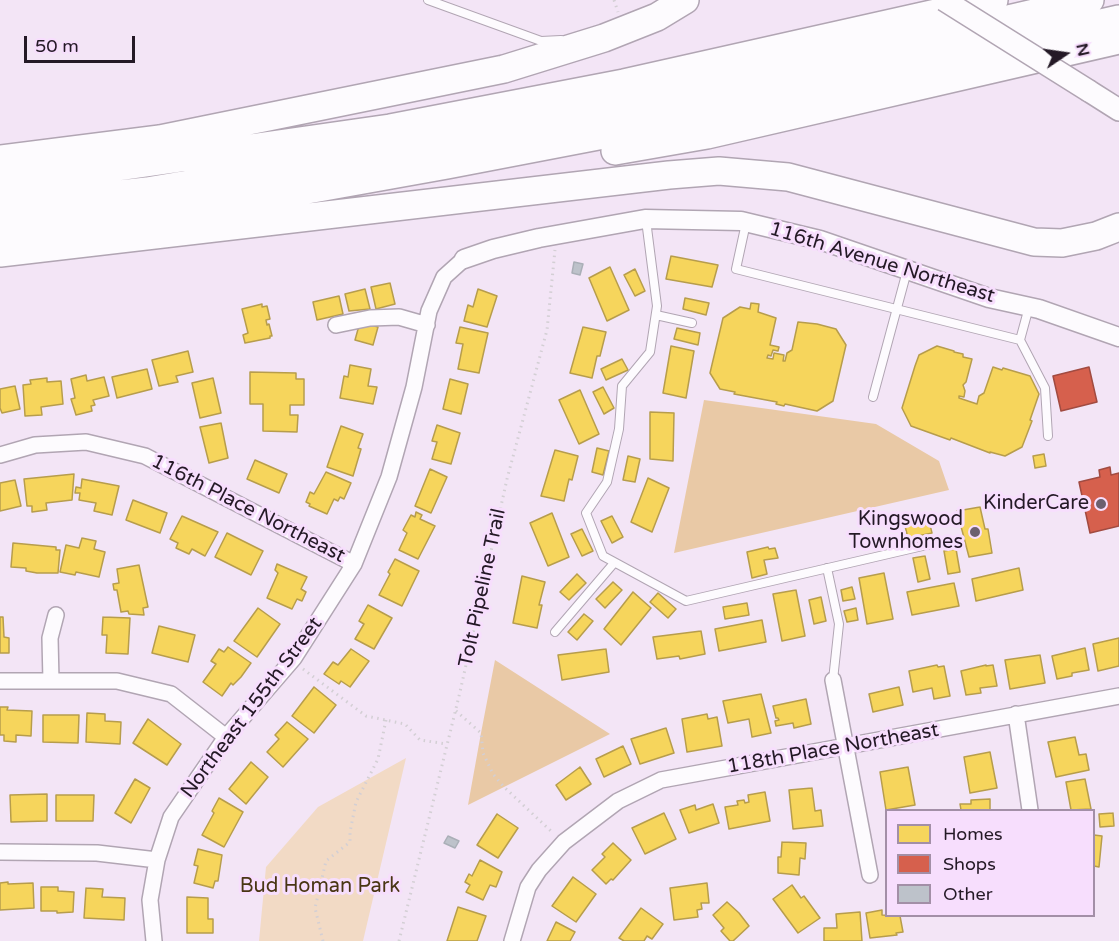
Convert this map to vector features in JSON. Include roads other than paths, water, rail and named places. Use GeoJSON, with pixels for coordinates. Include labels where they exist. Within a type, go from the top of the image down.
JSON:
{"type":"FeatureCollection","features":[{"type":"Feature","properties":{"kind":"highway"},"geometry":{"type":"LineString","coordinates":[[0,159],[160,140],[504,69],[612,27],[657,17],[684,0]]}},
{"type":"Feature","properties":{"kind":"highway"},"geometry":{"type":"LineString","coordinates":[[0,184],[390,128],[624,82],[994,0]]}},
{"type":"Feature","properties":{"kind":"highway"},"geometry":{"type":"LineString","coordinates":[[10,207],[168,187],[510,130],[733,83],[1090,0]]}},
{"type":"Feature","properties":{"kind":"highway"},"geometry":{"type":"LineString","coordinates":[[0,234],[274,196],[459,163],[640,128],[1119,19]]}},
{"type":"Feature","properties":{"kind":"highway"},"geometry":{"type":"LineString","coordinates":[[150,235],[706,135],[1119,40]]}},
{"type":"Feature","properties":{"kind":"highway"},"geometry":{"type":"LineString","coordinates":[[935,83],[1119,52]]}},
{"type":"Feature","properties":{"kind":"highway"},"geometry":{"type":"LineString","coordinates":[[0,253],[719,171],[788,177],[1034,242],[1062,243],[1096,236],[1119,227]]}},
{"type":"Feature","properties":{"kind":"highway"},"geometry":{"type":"LineString","coordinates":[[10,207],[56,177]]}},
{"type":"Feature","properties":{"kind":"main road"},"geometry":{"type":"LineString","coordinates":[[944,0],[1119,110]]}},
{"type":"Feature","properties":{"kind":"street","name":"116th Avenue Northeast"},"geometry":{"type":"LineString","coordinates":[[464,259],[493,249],[556,235],[645,219],[714,219],[746,222],[820,240],[988,298],[1029,307],[1119,337]]}},
{"type":"Feature","properties":{"kind":"street","name":"Northeast 155th Street"},"geometry":{"type":"LineString","coordinates":[[154,941],[150,900],[157,860],[171,817],[226,737],[292,661],[354,564],[389,477],[414,387],[429,311],[444,277],[464,259]]}},
{"type":"Feature","properties":{"kind":"street"},"geometry":{"type":"LineString","coordinates":[[336,325],[370,318],[399,317],[427,325]]}},
{"type":"Feature","properties":{"kind":"street","name":"116th Place Northeast"},"geometry":{"type":"LineString","coordinates":[[0,455],[35,446],[87,442],[145,456],[354,564]]}},
{"type":"Feature","properties":{"kind":"street"},"geometry":{"type":"LineString","coordinates":[[51,681],[50,638],[56,615]]}},
{"type":"Feature","properties":{"kind":"street"},"geometry":{"type":"LineString","coordinates":[[833,680],[870,875]]}},
{"type":"Feature","properties":{"kind":"street"},"geometry":{"type":"LineString","coordinates":[[0,681],[117,681],[171,694],[226,737]]}},
{"type":"Feature","properties":{"kind":"street","name":"118th Place Northeast"},"geometry":{"type":"LineString","coordinates":[[512,941],[528,887],[539,870],[564,842],[618,801],[661,780],[1119,696]]}},
{"type":"Feature","properties":{"kind":"street"},"geometry":{"type":"LineString","coordinates":[[1016,714],[1030,809]]}},
{"type":"Feature","properties":{"kind":"street"},"geometry":{"type":"LineString","coordinates":[[0,852],[97,853],[157,860]]}},
{"type":"Feature","properties":{"kind":"lane"},"geometry":{"type":"LineString","coordinates":[[428,0],[541,40],[612,27]]}},
{"type":"Feature","properties":{"kind":"lane"},"geometry":{"type":"LineString","coordinates":[[645,219],[657,306],[656,315],[650,352],[622,386],[619,429],[607,482],[586,513],[603,556],[686,601],[940,542]]}},
{"type":"Feature","properties":{"kind":"lane"},"geometry":{"type":"LineString","coordinates":[[746,222],[736,270],[1020,340]]}},
{"type":"Feature","properties":{"kind":"lane"},"geometry":{"type":"LineString","coordinates":[[873,397],[908,270]]}},
{"type":"Feature","properties":{"kind":"lane"},"geometry":{"type":"LineString","coordinates":[[1029,307],[1020,340],[1045,388],[1048,436]]}},
{"type":"Feature","properties":{"kind":"lane"},"geometry":{"type":"LineString","coordinates":[[656,315],[692,323]]}},
{"type":"Feature","properties":{"kind":"lane"},"geometry":{"type":"LineString","coordinates":[[555,632],[614,562]]}},
{"type":"Feature","properties":{"kind":"lane"},"geometry":{"type":"LineString","coordinates":[[827,568],[839,624],[833,680]]}},
{"type":"Feature","properties":{"kind":"place","name":"KinderCare"},"geometry":{"type":"Point","coordinates":[1101,504]}},
{"type":"Feature","properties":{"kind":"place","name":"Kingswood Townhomes"},"geometry":{"type":"Point","coordinates":[975,532]}},
{"type":"Feature","properties":{"kind":"park label","name":"Bud Homan Park"},"geometry":{"type":"Point","coordinates":[320,887]}}]}
